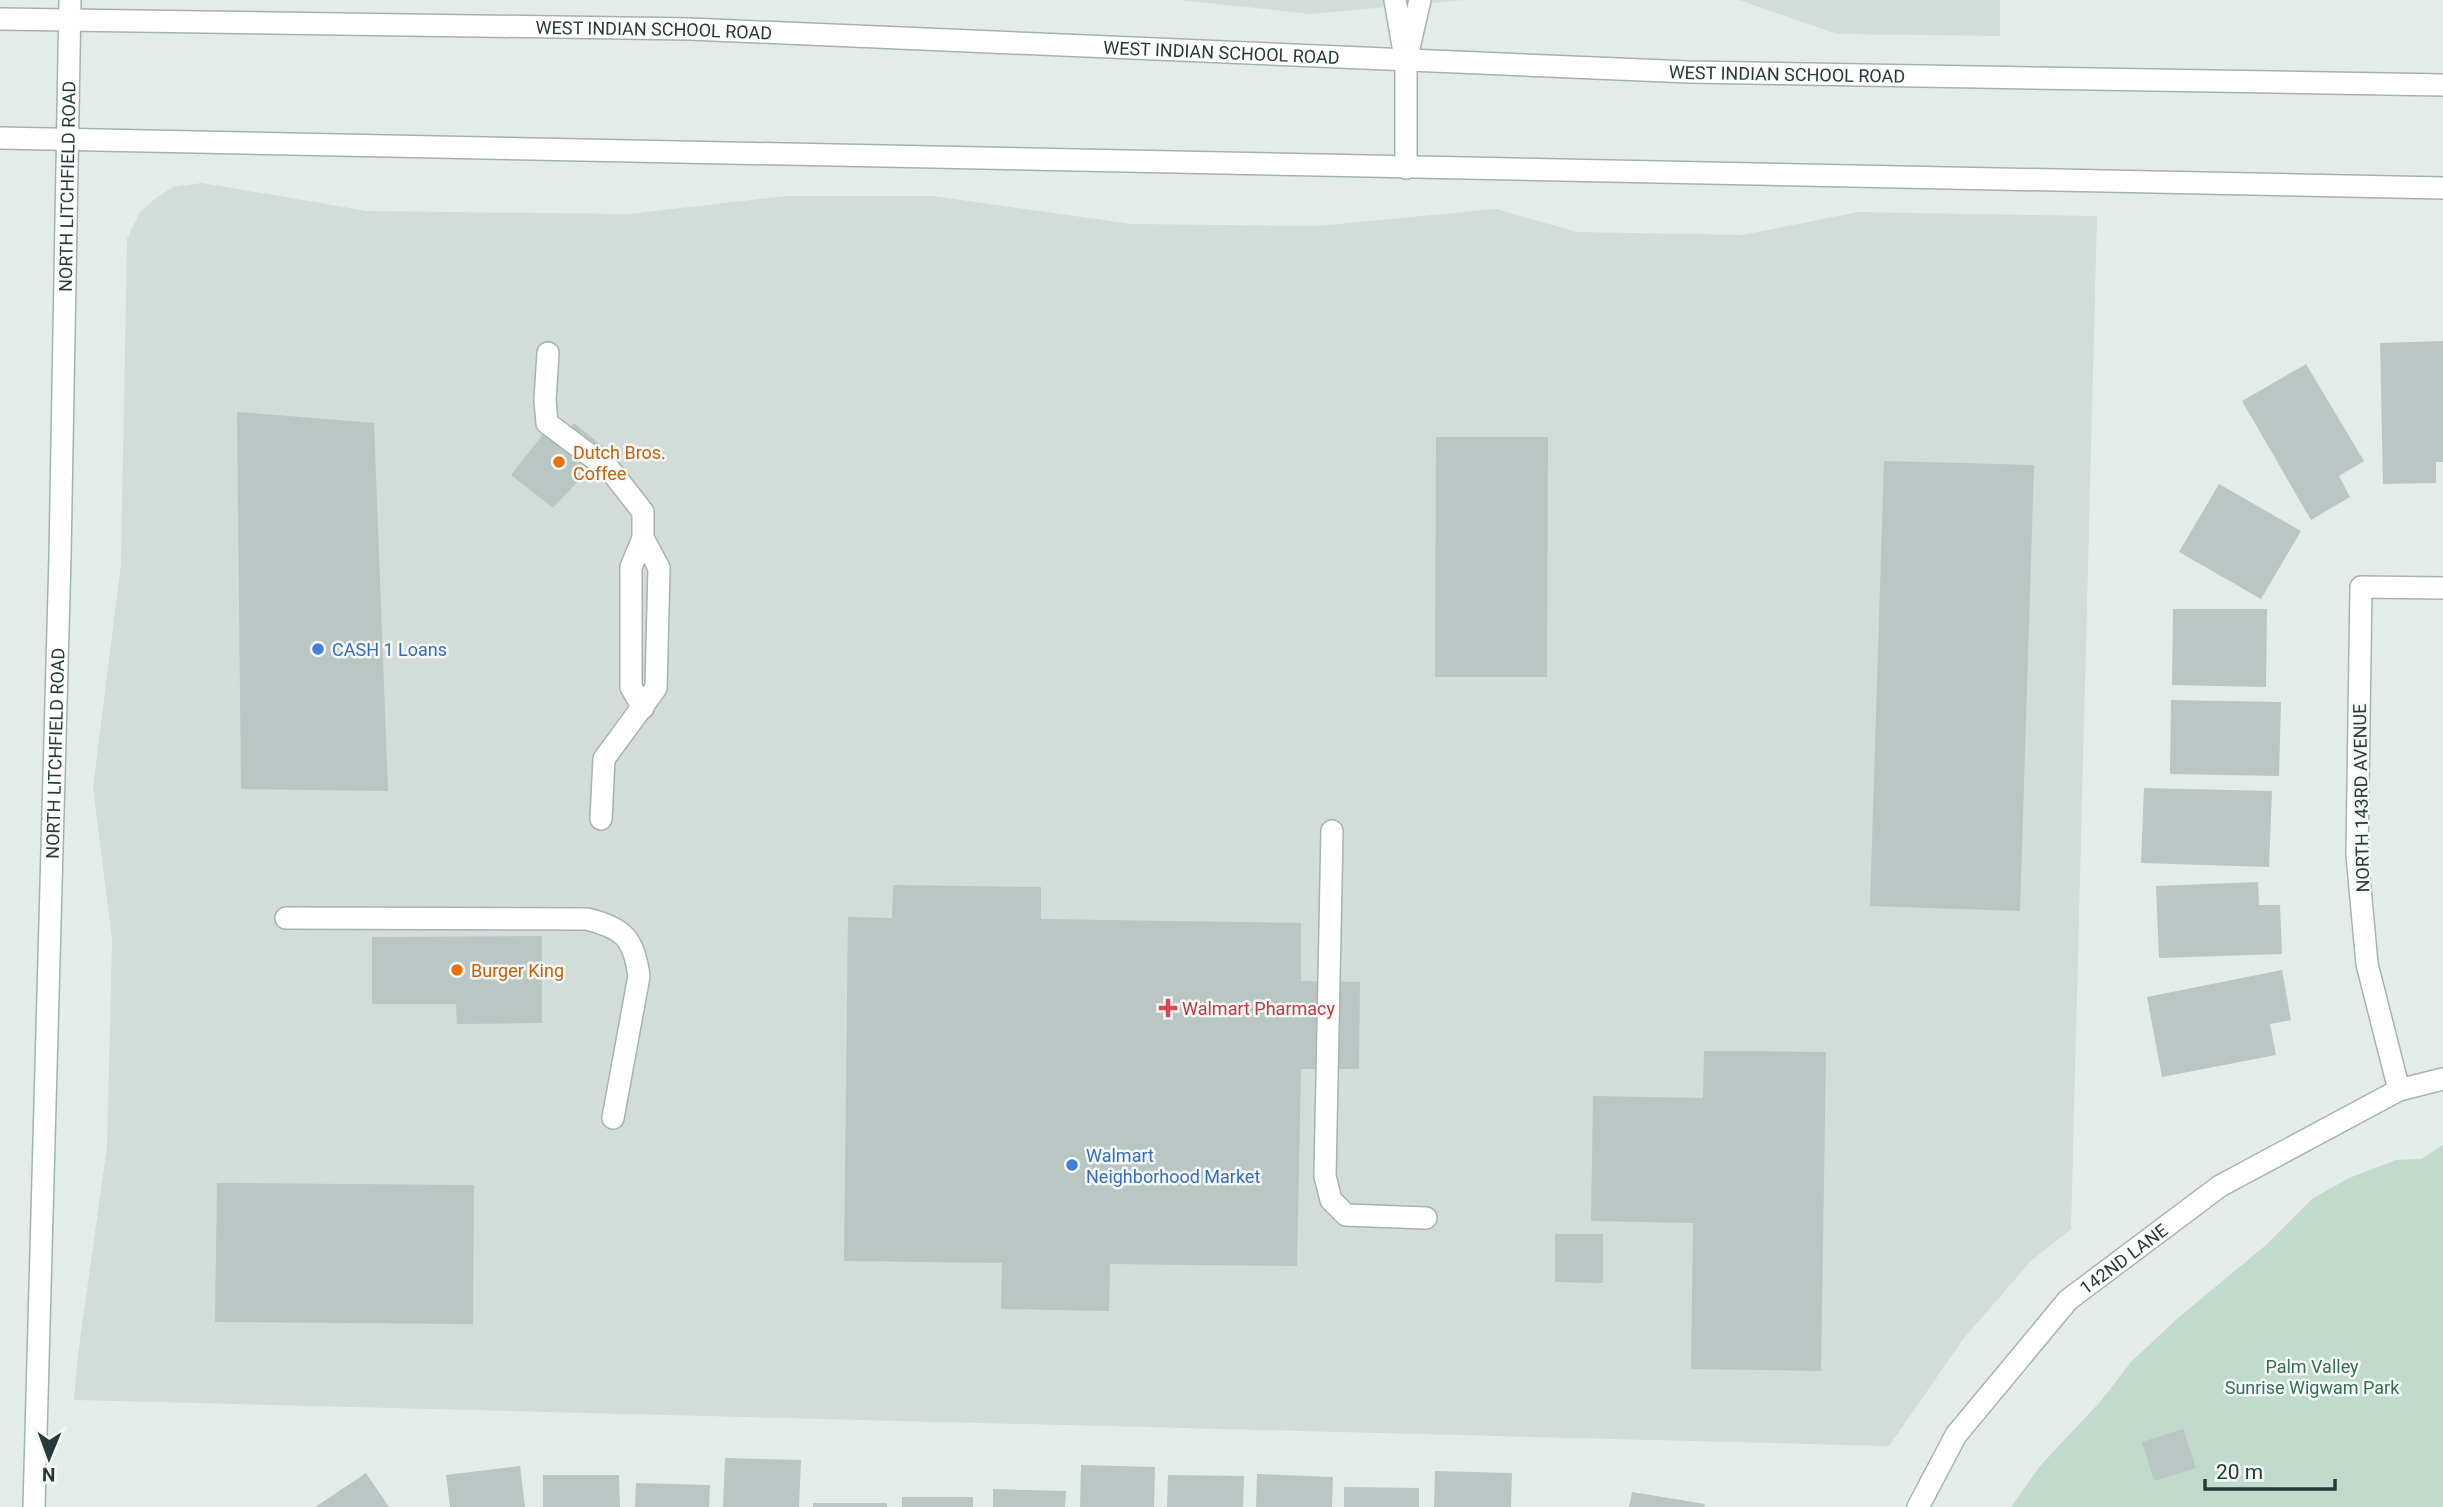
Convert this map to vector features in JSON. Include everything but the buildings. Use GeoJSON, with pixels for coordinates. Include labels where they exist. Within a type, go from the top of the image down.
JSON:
{"type":"FeatureCollection","features":[{"type":"Feature","properties":{"kind":"main road"},"geometry":{"type":"LineString","coordinates":[[1395,0],[1406,61],[1406,168]]}},
{"type":"Feature","properties":{"kind":"main road"},"geometry":{"type":"LineString","coordinates":[[1406,61],[1420,0]]}},
{"type":"Feature","properties":{"kind":"main road","name":"WEST INDIAN SCHOOL ROAD"},"geometry":{"type":"LineString","coordinates":[[0,19],[69,10],[679,28],[1689,72],[2443,85]]}},
{"type":"Feature","properties":{"kind":"main road","name":"NORTH LITCHFIELD ROAD"},"geometry":{"type":"LineString","coordinates":[[34,1507],[69,141],[69,10]]}},
{"type":"Feature","properties":{"kind":"main road"},"geometry":{"type":"LineString","coordinates":[[0,138],[2443,188]]}},
{"type":"Feature","properties":{"kind":"main road"},"geometry":{"type":"LineString","coordinates":[[548,353],[545,400],[547,423],[611,471],[643,512],[643,538],[631,567],[631,687],[643,708],[604,759],[601,819]]}},
{"type":"Feature","properties":{"kind":"main road","name":"NORTH 143RD AVENUE"},"geometry":{"type":"LineString","coordinates":[[2399,1090],[2368,964],[2357,855],[2361,587],[2443,588]]}},
{"type":"Feature","properties":{"kind":"main road"},"geometry":{"type":"LineString","coordinates":[[1332,831],[1325,1176],[1331,1199],[1346,1215],[1426,1218]]}},
{"type":"Feature","properties":{"kind":"main road"},"geometry":{"type":"LineString","coordinates":[[286,918],[587,919],[607,924],[626,936],[636,952],[639,976],[613,1118]]}},
{"type":"Feature","properties":{"kind":"main road","name":"142ND LANE"},"geometry":{"type":"LineString","coordinates":[[1918,1507],[1956,1435],[2068,1300],[2220,1186],[2399,1090],[2443,1079]]}},
{"type":"Feature","properties":{"kind":"shaded area"},"geometry":{"type":"Polygon","coordinates":[[[1179,0],[1464,0],[1311,14],[1179,0]]]}},
{"type":"Feature","properties":{"kind":"shaded area"},"geometry":{"type":"Polygon","coordinates":[[[1739,0],[2000,0],[2000,36],[1837,34],[1739,0]]]}},
{"type":"Feature","properties":{"kind":"shaded area"},"geometry":{"type":"Polygon","coordinates":[[[202,183],[367,211],[629,214],[786,196],[933,196],[1132,224],[1317,226],[1496,209],[1577,232],[1743,235],[1858,212],[2097,216],[2071,1229],[2031,1261],[1964,1338],[1889,1446],[74,1400],[107,1147],[112,940],[93,787],[121,564],[127,239],[140,212],[156,198],[173,187],[202,183]]]}},
{"type":"Feature","properties":{"kind":"green space","name":"Palm Valley Sunrise Wigwam Park"},"geometry":{"type":"Polygon","coordinates":[[[2443,1145],[2443,1507],[2011,1507],[2040,1466],[2100,1402],[2131,1362],[2178,1318],[2266,1245],[2312,1199],[2349,1178],[2396,1160],[2421,1159],[2443,1145]]]}},
{"type":"Feature","properties":{"kind":"place","name":"Dutch Bros. Coffee"},"geometry":{"type":"Point","coordinates":[559,462]}},
{"type":"Feature","properties":{"kind":"place","name":"CASH 1 Loans"},"geometry":{"type":"Point","coordinates":[318,649]}},
{"type":"Feature","properties":{"kind":"place","name":"Burger King"},"geometry":{"type":"Point","coordinates":[457,970]}},
{"type":"Feature","properties":{"kind":"place","name":"Walmart Pharmacy"},"geometry":{"type":"Point","coordinates":[1168,1008]}},
{"type":"Feature","properties":{"kind":"place","name":"Walmart Neighborhood Market"},"geometry":{"type":"Point","coordinates":[1072,1165]}}]}
